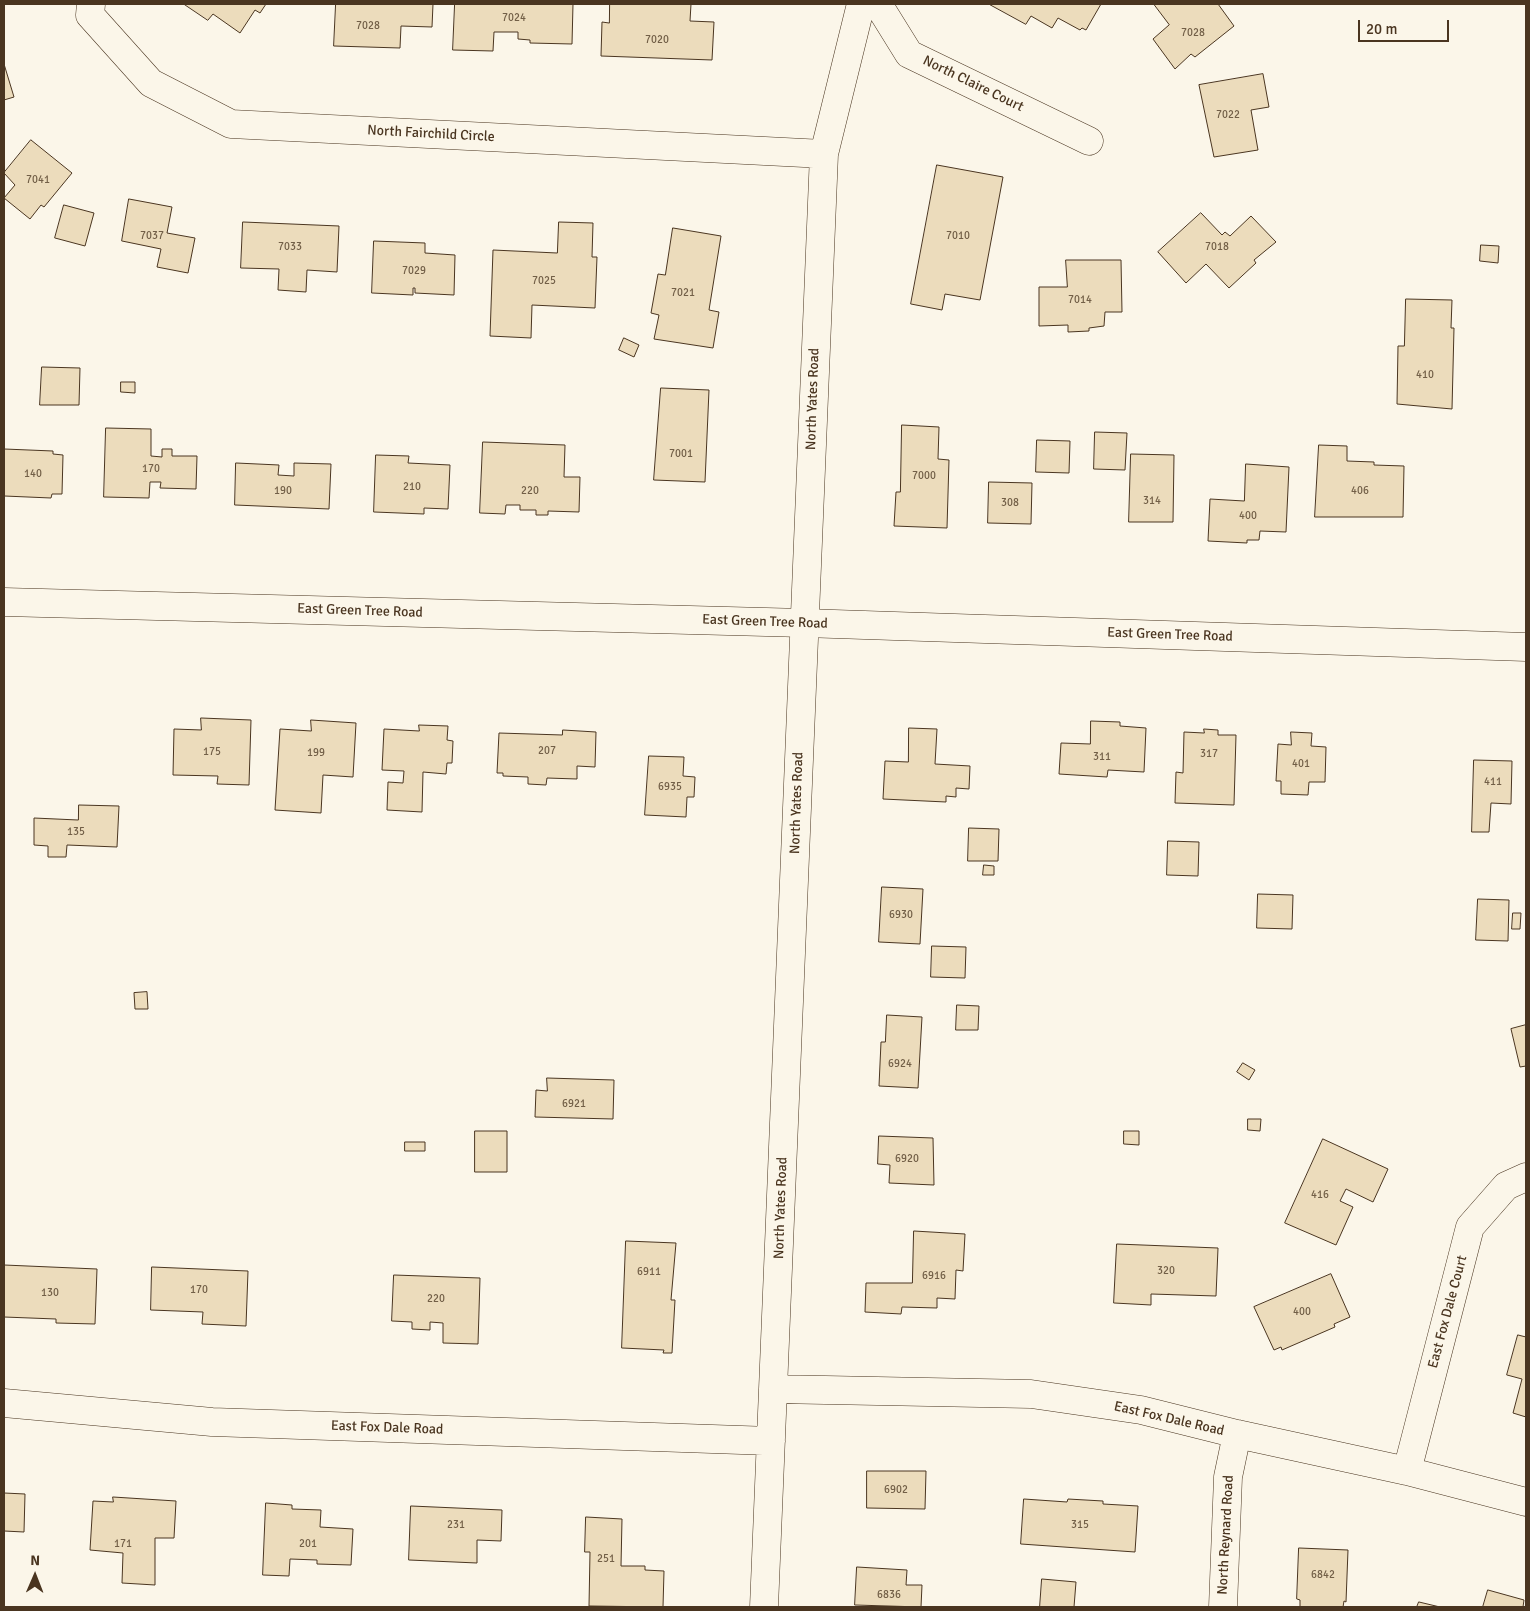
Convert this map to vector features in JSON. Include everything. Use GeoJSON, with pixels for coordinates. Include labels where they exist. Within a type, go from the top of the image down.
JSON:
{"type":"FeatureCollection","features":[{"type":"Feature","properties":{"kind":"street","name":"North Fairchild Circle"},"geometry":{"type":"LineString","coordinates":[[91,4],[90,14],[151,82],[231,124],[824,154]]}},
{"type":"Feature","properties":{"kind":"street","name":"North Yates Road"},"geometry":{"type":"LineString","coordinates":[[764,1607],[824,154],[861,4]]}},
{"type":"Feature","properties":{"kind":"street","name":"North Claire Court"},"geometry":{"type":"LineString","coordinates":[[878,4],[909,54],[1089,141]]}},
{"type":"Feature","properties":{"kind":"street","name":"East Green Tree Road"},"geometry":{"type":"LineString","coordinates":[[4,602],[804,623],[1526,648]]}},
{"type":"Feature","properties":{"kind":"street","name":"East Fox Dale Court"},"geometry":{"type":"LineString","coordinates":[[1407,1471],[1470,1227],[1506,1186],[1526,1177]]}},
{"type":"Feature","properties":{"kind":"street","name":"East Fox Dale Road"},"geometry":{"type":"LineString","coordinates":[[774,1389],[1031,1394],[1142,1410],[1237,1434],[1407,1471],[1526,1502]]}},
{"type":"Feature","properties":{"kind":"street","name":"East Fox Dale Road"},"geometry":{"type":"LineString","coordinates":[[4,1403],[212,1422],[771,1441]]}},
{"type":"Feature","properties":{"kind":"street","name":"North Reynard Road"},"geometry":{"type":"LineString","coordinates":[[1223,1607],[1228,1477],[1237,1434]]}},
{"type":"Feature","properties":{"kind":"building"},"geometry":{"type":"Polygon","coordinates":[[[184,4],[266,4],[260,13],[255,10],[240,33],[213,14],[208,20],[184,4]]]}},
{"type":"Feature","properties":{"kind":"building"},"geometry":{"type":"Polygon","coordinates":[[[336,4],[433,4],[432,27],[401,26],[400,48],[334,46],[336,4]]]}},
{"type":"Feature","properties":{"kind":"building"},"geometry":{"type":"Polygon","coordinates":[[[455,4],[573,4],[572,44],[530,43],[530,40],[518,39],[518,32],[494,32],[493,51],[453,50],[455,4]]]}},
{"type":"Feature","properties":{"kind":"building"},"geometry":{"type":"Polygon","coordinates":[[[610,4],[691,4],[690,21],[714,22],[712,60],[601,56],[602,22],[609,23],[610,4]]]}},
{"type":"Feature","properties":{"kind":"building"},"geometry":{"type":"Polygon","coordinates":[[[989,4],[1101,4],[1086,30],[1082,28],[1080,30],[1058,18],[1052,28],[1031,16],[1026,24],[989,4]]]}},
{"type":"Feature","properties":{"kind":"building"},"geometry":{"type":"Polygon","coordinates":[[[1154,4],[1218,4],[1234,26],[1195,57],[1191,54],[1175,69],[1153,39],[1169,25],[1154,4]]]}},
{"type":"Feature","properties":{"kind":"building"},"geometry":{"type":"Polygon","coordinates":[[[4,64],[14,97],[4,100],[4,64]]]}},
{"type":"Feature","properties":{"kind":"building"},"geometry":{"type":"Polygon","coordinates":[[[1263,74],[1269,107],[1251,110],[1258,150],[1214,157],[1199,85],[1263,74]]]}},
{"type":"Feature","properties":{"kind":"building"},"geometry":{"type":"Polygon","coordinates":[[[31,140],[72,173],[44,207],[41,205],[30,219],[4,198],[15,185],[4,173],[31,140]]]}},
{"type":"Feature","properties":{"kind":"building"},"geometry":{"type":"Polygon","coordinates":[[[937,165],[1003,177],[980,300],[945,294],[942,310],[911,304],[937,165]]]}},
{"type":"Feature","properties":{"kind":"building"},"geometry":{"type":"Polygon","coordinates":[[[129,199],[172,207],[167,233],[195,238],[188,273],[157,267],[161,249],[122,241],[129,199]]]}},
{"type":"Feature","properties":{"kind":"building"},"geometry":{"type":"Polygon","coordinates":[[[64,205],[94,213],[85,246],[55,238],[64,205]]]}},
{"type":"Feature","properties":{"kind":"building"},"geometry":{"type":"Polygon","coordinates":[[[1201,213],[1222,235],[1225,232],[1230,236],[1251,216],[1276,242],[1254,260],[1256,263],[1229,288],[1206,264],[1186,283],[1158,252],[1201,213]]]}},
{"type":"Feature","properties":{"kind":"building"},"geometry":{"type":"Polygon","coordinates":[[[243,222],[339,226],[337,272],[307,270],[306,292],[278,290],[279,269],[241,268],[243,222]]]}},
{"type":"Feature","properties":{"kind":"building"},"geometry":{"type":"Polygon","coordinates":[[[559,222],[593,223],[592,257],[597,257],[595,308],[532,305],[531,338],[490,336],[493,250],[557,253],[559,222]]]}},
{"type":"Feature","properties":{"kind":"building"},"geometry":{"type":"Polygon","coordinates":[[[673,228],[721,236],[709,310],[719,312],[713,348],[654,339],[659,315],[651,313],[658,274],[665,275],[673,228]]]}},
{"type":"Feature","properties":{"kind":"building"},"geometry":{"type":"Polygon","coordinates":[[[374,241],[425,243],[425,253],[455,255],[454,295],[415,293],[415,288],[413,288],[413,295],[372,293],[374,241]]]}},
{"type":"Feature","properties":{"kind":"building"},"geometry":{"type":"Polygon","coordinates":[[[1481,245],[1499,246],[1498,263],[1480,261],[1481,245]]]}},
{"type":"Feature","properties":{"kind":"building"},"geometry":{"type":"Polygon","coordinates":[[[1066,260],[1121,260],[1122,312],[1105,312],[1104,326],[1089,328],[1089,331],[1068,332],[1068,325],[1039,326],[1039,287],[1067,287],[1066,260]]]}},
{"type":"Feature","properties":{"kind":"building"},"geometry":{"type":"Polygon","coordinates":[[[1406,299],[1452,300],[1451,328],[1454,328],[1452,409],[1397,404],[1398,346],[1404,346],[1406,299]]]}},
{"type":"Feature","properties":{"kind":"building"},"geometry":{"type":"Polygon","coordinates":[[[624,338],[639,345],[634,357],[619,350],[624,338]]]}},
{"type":"Feature","properties":{"kind":"building"},"geometry":{"type":"Polygon","coordinates":[[[42,367],[80,368],[79,405],[40,405],[42,367]]]}},
{"type":"Feature","properties":{"kind":"building"},"geometry":{"type":"Polygon","coordinates":[[[121,382],[135,382],[135,393],[121,392],[121,382]]]}},
{"type":"Feature","properties":{"kind":"building"},"geometry":{"type":"Polygon","coordinates":[[[661,388],[709,390],[705,482],[654,480],[661,388]]]}},
{"type":"Feature","properties":{"kind":"building"},"geometry":{"type":"Polygon","coordinates":[[[902,425],[939,427],[938,459],[949,460],[947,528],[894,526],[896,492],[900,492],[902,425]]]}},
{"type":"Feature","properties":{"kind":"building"},"geometry":{"type":"Polygon","coordinates":[[[106,428],[151,429],[151,456],[162,457],[162,449],[172,449],[172,456],[197,456],[196,489],[160,488],[161,482],[150,482],[149,498],[104,497],[106,428]]]}},
{"type":"Feature","properties":{"kind":"building"},"geometry":{"type":"Polygon","coordinates":[[[1095,432],[1127,433],[1125,470],[1094,469],[1095,432]]]}},
{"type":"Feature","properties":{"kind":"building"},"geometry":{"type":"Polygon","coordinates":[[[1037,440],[1070,441],[1069,473],[1036,472],[1037,440]]]}},
{"type":"Feature","properties":{"kind":"building"},"geometry":{"type":"Polygon","coordinates":[[[483,442],[565,445],[564,477],[580,477],[579,512],[548,511],[548,515],[536,515],[536,510],[520,510],[520,505],[506,505],[505,514],[480,513],[483,442]]]}},
{"type":"Feature","properties":{"kind":"building"},"geometry":{"type":"Polygon","coordinates":[[[1319,445],[1347,446],[1347,461],[1374,462],[1374,465],[1404,466],[1403,517],[1315,517],[1319,445]]]}},
{"type":"Feature","properties":{"kind":"building"},"geometry":{"type":"Polygon","coordinates":[[[4,449],[53,451],[53,454],[63,455],[62,494],[52,494],[51,498],[4,496],[4,449]]]}},
{"type":"Feature","properties":{"kind":"building"},"geometry":{"type":"Polygon","coordinates":[[[1131,454],[1174,455],[1173,522],[1129,522],[1131,454]]]}},
{"type":"Feature","properties":{"kind":"building"},"geometry":{"type":"Polygon","coordinates":[[[376,455],[409,456],[408,463],[450,465],[448,509],[424,508],[424,514],[374,512],[376,455]]]}},
{"type":"Feature","properties":{"kind":"building"},"geometry":{"type":"Polygon","coordinates":[[[236,463],[279,465],[278,475],[294,476],[294,463],[331,464],[329,509],[235,505],[236,463]]]}},
{"type":"Feature","properties":{"kind":"building"},"geometry":{"type":"Polygon","coordinates":[[[1246,464],[1289,467],[1286,532],[1260,531],[1259,540],[1247,540],[1247,543],[1208,541],[1210,499],[1244,501],[1246,464]]]}},
{"type":"Feature","properties":{"kind":"building"},"geometry":{"type":"Polygon","coordinates":[[[989,482],[1032,483],[1031,524],[988,523],[989,482]]]}},
{"type":"Feature","properties":{"kind":"building"},"geometry":{"type":"Polygon","coordinates":[[[201,718],[251,720],[249,785],[217,784],[218,776],[173,775],[174,729],[201,730],[201,718]]]}},
{"type":"Feature","properties":{"kind":"building"},"geometry":{"type":"Polygon","coordinates":[[[311,720],[356,723],[353,777],[323,775],[321,813],[275,810],[280,729],[311,731],[311,720]]]}},
{"type":"Feature","properties":{"kind":"building"},"geometry":{"type":"Polygon","coordinates":[[[1091,721],[1120,722],[1120,726],[1146,728],[1144,772],[1108,770],[1107,777],[1059,774],[1061,743],[1090,744],[1091,721]]]}},
{"type":"Feature","properties":{"kind":"building"},"geometry":{"type":"Polygon","coordinates":[[[419,725],[448,726],[447,740],[453,741],[452,763],[447,763],[446,774],[423,772],[422,812],[387,810],[388,782],[403,783],[404,771],[382,770],[384,729],[419,731],[419,725]]]}},
{"type":"Feature","properties":{"kind":"building"},"geometry":{"type":"Polygon","coordinates":[[[909,728],[937,729],[935,764],[970,766],[969,789],[956,788],[956,797],[946,796],[946,802],[883,799],[885,761],[908,762],[909,728]]]}},
{"type":"Feature","properties":{"kind":"building"},"geometry":{"type":"Polygon","coordinates":[[[1204,729],[1218,730],[1218,735],[1236,735],[1234,805],[1175,803],[1176,772],[1183,773],[1184,732],[1204,733],[1204,729]]]}},
{"type":"Feature","properties":{"kind":"building"},"geometry":{"type":"Polygon","coordinates":[[[563,730],[596,732],[595,767],[577,766],[577,779],[547,778],[546,785],[528,784],[528,777],[503,776],[503,773],[497,773],[499,733],[562,735],[563,730]]]}},
{"type":"Feature","properties":{"kind":"building"},"geometry":{"type":"Polygon","coordinates":[[[1291,732],[1312,733],[1311,746],[1326,747],[1325,782],[1309,782],[1308,795],[1281,794],[1281,781],[1276,781],[1278,744],[1291,745],[1291,732]]]}},
{"type":"Feature","properties":{"kind":"building"},"geometry":{"type":"Polygon","coordinates":[[[649,756],[684,757],[683,776],[695,777],[694,797],[687,797],[686,817],[645,815],[649,756]]]}},
{"type":"Feature","properties":{"kind":"building"},"geometry":{"type":"Polygon","coordinates":[[[1474,760],[1512,761],[1511,804],[1491,803],[1489,832],[1472,832],[1474,760]]]}},
{"type":"Feature","properties":{"kind":"building"},"geometry":{"type":"Polygon","coordinates":[[[79,805],[119,806],[117,847],[67,845],[66,857],[48,857],[48,846],[34,845],[34,818],[78,820],[79,805]]]}},
{"type":"Feature","properties":{"kind":"building"},"geometry":{"type":"Polygon","coordinates":[[[969,828],[999,829],[998,861],[968,861],[969,828]]]}},
{"type":"Feature","properties":{"kind":"building"},"geometry":{"type":"Polygon","coordinates":[[[1168,841],[1199,842],[1198,876],[1167,875],[1168,841]]]}},
{"type":"Feature","properties":{"kind":"building"},"geometry":{"type":"Polygon","coordinates":[[[984,865],[994,866],[994,875],[983,875],[984,865]]]}},
{"type":"Feature","properties":{"kind":"building"},"geometry":{"type":"Polygon","coordinates":[[[882,887],[923,889],[920,944],[879,942],[882,887]]]}},
{"type":"Feature","properties":{"kind":"building"},"geometry":{"type":"Polygon","coordinates":[[[1258,894],[1293,895],[1292,929],[1257,928],[1258,894]]]}},
{"type":"Feature","properties":{"kind":"building"},"geometry":{"type":"Polygon","coordinates":[[[1478,899],[1509,900],[1508,941],[1476,940],[1478,899]]]}},
{"type":"Feature","properties":{"kind":"building"},"geometry":{"type":"Polygon","coordinates":[[[1513,913],[1521,913],[1520,929],[1512,929],[1513,913]]]}},
{"type":"Feature","properties":{"kind":"building"},"geometry":{"type":"Polygon","coordinates":[[[932,946],[966,947],[965,978],[931,977],[932,946]]]}},
{"type":"Feature","properties":{"kind":"building"},"geometry":{"type":"Polygon","coordinates":[[[147,992],[148,1009],[135,1009],[134,993],[147,992]]]}},
{"type":"Feature","properties":{"kind":"building"},"geometry":{"type":"Polygon","coordinates":[[[957,1005],[979,1006],[978,1030],[956,1030],[957,1005]]]}},
{"type":"Feature","properties":{"kind":"building"},"geometry":{"type":"Polygon","coordinates":[[[887,1015],[922,1017],[918,1088],[879,1086],[881,1042],[885,1042],[887,1015]]]}},
{"type":"Feature","properties":{"kind":"building"},"geometry":{"type":"Polygon","coordinates":[[[1526,1025],[1526,1066],[1520,1067],[1511,1029],[1526,1025]]]}},
{"type":"Feature","properties":{"kind":"building"},"geometry":{"type":"Polygon","coordinates":[[[1243,1063],[1255,1070],[1249,1080],[1237,1072],[1243,1063]]]}},
{"type":"Feature","properties":{"kind":"building"},"geometry":{"type":"Polygon","coordinates":[[[547,1078],[614,1080],[613,1119],[535,1117],[536,1090],[547,1091],[547,1078]]]}},
{"type":"Feature","properties":{"kind":"building"},"geometry":{"type":"Polygon","coordinates":[[[1248,1119],[1261,1119],[1260,1131],[1248,1130],[1248,1119]]]}},
{"type":"Feature","properties":{"kind":"building"},"geometry":{"type":"Polygon","coordinates":[[[475,1131],[507,1131],[507,1172],[475,1172],[475,1131]]]}},
{"type":"Feature","properties":{"kind":"building"},"geometry":{"type":"Polygon","coordinates":[[[1124,1131],[1139,1131],[1139,1145],[1124,1144],[1124,1131]]]}},
{"type":"Feature","properties":{"kind":"building"},"geometry":{"type":"Polygon","coordinates":[[[879,1136],[933,1138],[934,1185],[889,1183],[890,1165],[878,1164],[879,1136]]]}},
{"type":"Feature","properties":{"kind":"building"},"geometry":{"type":"Polygon","coordinates":[[[1323,1139],[1388,1169],[1373,1202],[1346,1189],[1340,1201],[1353,1207],[1336,1245],[1285,1223],[1323,1139]]]}},
{"type":"Feature","properties":{"kind":"building"},"geometry":{"type":"Polygon","coordinates":[[[405,1142],[425,1142],[425,1151],[405,1151],[405,1142]]]}},
{"type":"Feature","properties":{"kind":"building"},"geometry":{"type":"Polygon","coordinates":[[[914,1231],[965,1234],[963,1271],[956,1270],[955,1299],[937,1298],[937,1308],[902,1307],[901,1314],[865,1312],[866,1283],[912,1283],[914,1231]]]}},
{"type":"Feature","properties":{"kind":"building"},"geometry":{"type":"Polygon","coordinates":[[[626,1241],[676,1243],[671,1300],[675,1300],[672,1353],[663,1353],[664,1350],[622,1348],[626,1241]]]}},
{"type":"Feature","properties":{"kind":"building"},"geometry":{"type":"Polygon","coordinates":[[[1117,1244],[1218,1248],[1216,1296],[1151,1294],[1151,1305],[1114,1303],[1117,1244]]]}},
{"type":"Feature","properties":{"kind":"building"},"geometry":{"type":"Polygon","coordinates":[[[4,1265],[97,1269],[95,1324],[56,1323],[56,1319],[4,1317],[4,1265]]]}},
{"type":"Feature","properties":{"kind":"building"},"geometry":{"type":"Polygon","coordinates":[[[152,1267],[248,1271],[246,1326],[202,1324],[203,1312],[151,1310],[152,1267]]]}},
{"type":"Feature","properties":{"kind":"building"},"geometry":{"type":"Polygon","coordinates":[[[1331,1274],[1350,1317],[1334,1324],[1335,1327],[1282,1350],[1281,1347],[1274,1350],[1254,1307],[1331,1274]]]}},
{"type":"Feature","properties":{"kind":"building"},"geometry":{"type":"Polygon","coordinates":[[[394,1275],[480,1278],[478,1344],[443,1343],[443,1323],[430,1322],[430,1330],[412,1329],[412,1322],[392,1321],[394,1275]]]}},
{"type":"Feature","properties":{"kind":"building"},"geometry":{"type":"Polygon","coordinates":[[[1518,1335],[1526,1337],[1526,1417],[1513,1413],[1522,1379],[1507,1375],[1518,1335]]]}},
{"type":"Feature","properties":{"kind":"building"},"geometry":{"type":"Polygon","coordinates":[[[867,1471],[926,1471],[925,1509],[867,1508],[867,1471]]]}},
{"type":"Feature","properties":{"kind":"building"},"geometry":{"type":"Polygon","coordinates":[[[4,1493],[25,1494],[24,1532],[4,1531],[4,1493]]]}},
{"type":"Feature","properties":{"kind":"building"},"geometry":{"type":"Polygon","coordinates":[[[113,1497],[176,1501],[174,1538],[155,1538],[155,1585],[122,1583],[123,1553],[90,1550],[93,1501],[113,1502],[113,1497]]]}},
{"type":"Feature","properties":{"kind":"building"},"geometry":{"type":"Polygon","coordinates":[[[1024,1499],[1067,1502],[1068,1499],[1103,1501],[1103,1504],[1138,1506],[1135,1552],[1021,1544],[1024,1499]]]}},
{"type":"Feature","properties":{"kind":"building"},"geometry":{"type":"Polygon","coordinates":[[[266,1503],[292,1505],[292,1509],[321,1510],[320,1527],[353,1529],[351,1565],[317,1564],[317,1560],[290,1559],[289,1576],[263,1575],[266,1503]]]}},
{"type":"Feature","properties":{"kind":"building"},"geometry":{"type":"Polygon","coordinates":[[[411,1506],[502,1510],[501,1541],[477,1540],[477,1563],[409,1560],[411,1506]]]}},
{"type":"Feature","properties":{"kind":"building"},"geometry":{"type":"Polygon","coordinates":[[[586,1517],[622,1519],[621,1566],[645,1566],[645,1570],[664,1571],[663,1607],[589,1606],[590,1552],[585,1552],[586,1517]]]}},
{"type":"Feature","properties":{"kind":"building"},"geometry":{"type":"Polygon","coordinates":[[[1299,1548],[1348,1550],[1346,1602],[1344,1601],[1343,1607],[1300,1607],[1300,1600],[1297,1599],[1299,1548]]]}},
{"type":"Feature","properties":{"kind":"building"},"geometry":{"type":"Polygon","coordinates":[[[857,1567],[907,1570],[906,1585],[922,1585],[921,1607],[855,1605],[857,1567]]]}},
{"type":"Feature","properties":{"kind":"building"},"geometry":{"type":"Polygon","coordinates":[[[1042,1579],[1076,1582],[1074,1607],[1040,1607],[1042,1579]]]}},
{"type":"Feature","properties":{"kind":"building"},"geometry":{"type":"Polygon","coordinates":[[[1488,1590],[1524,1600],[1523,1607],[1483,1607],[1488,1590]]]}},
{"type":"Feature","properties":{"kind":"building"},"geometry":{"type":"Polygon","coordinates":[[[1419,1602],[1440,1607],[1417,1607],[1419,1602]]]}}]}
